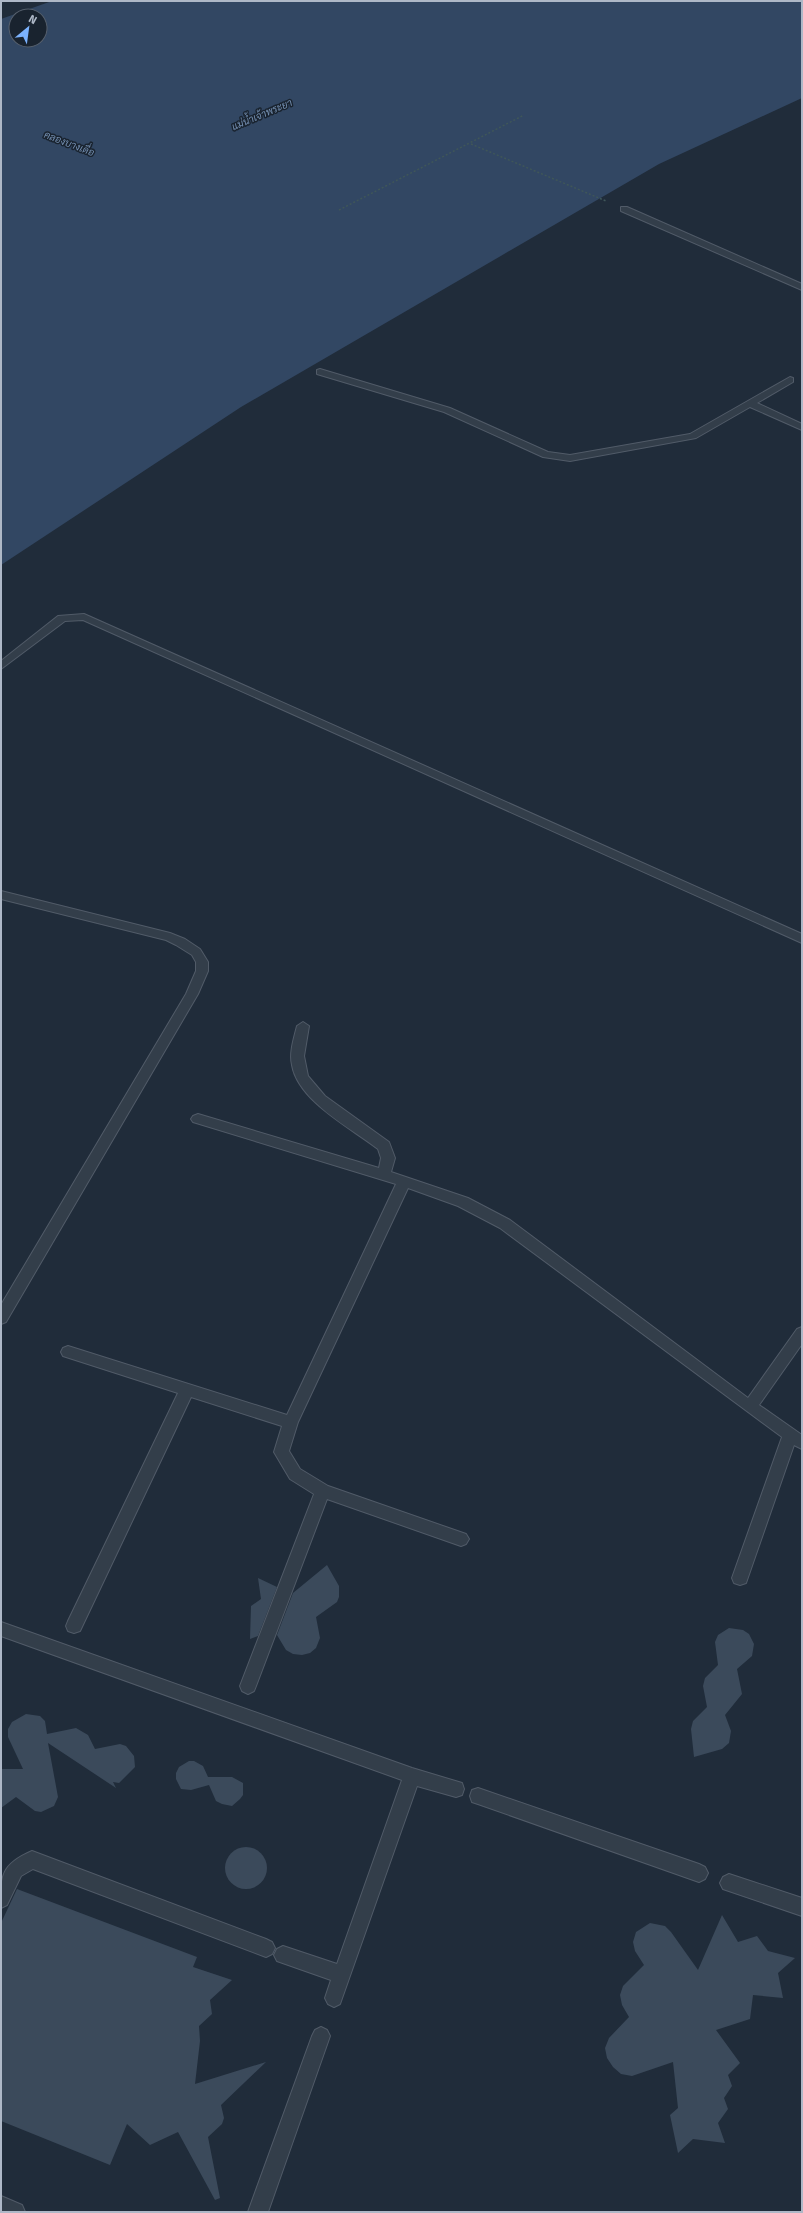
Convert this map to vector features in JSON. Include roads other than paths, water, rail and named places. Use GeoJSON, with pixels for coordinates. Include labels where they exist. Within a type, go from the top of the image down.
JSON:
{"type":"FeatureCollection","features":[{"type":"Feature","properties":{"kind":"lane"},"geometry":{"type":"LineString","coordinates":[[624,209],[802,287]]}},
{"type":"Feature","properties":{"kind":"lane"},"geometry":{"type":"LineString","coordinates":[[320,372],[447,410],[546,455],[570,458],[693,436],[790,380]]}},
{"type":"Feature","properties":{"kind":"lane"},"geometry":{"type":"LineString","coordinates":[[750,403],[802,427]]}},
{"type":"Feature","properties":{"kind":"lane"},"geometry":{"type":"LineString","coordinates":[[1,666],[62,618],[84,617],[802,939]]}},
{"type":"Feature","properties":{"kind":"lane"},"geometry":{"type":"LineString","coordinates":[[1,895],[170,938],[189,946],[199,956],[203,967],[192,994],[1,1318]]}},
{"type":"Feature","properties":{"kind":"lane"},"geometry":{"type":"LineString","coordinates":[[302,1026],[298,1068],[307,1087],[319,1100],[366,1131],[384,1146],[388,1158],[384,1175]]}},
{"type":"Feature","properties":{"kind":"lane"},"geometry":{"type":"LineString","coordinates":[[198,1119],[404,1181],[463,1202],[505,1224],[750,1407],[796,1438],[740,1578]]}},
{"type":"Feature","properties":{"kind":"lane"},"geometry":{"type":"LineString","coordinates":[[404,1181],[291,1422],[281,1452],[295,1474],[323,1491],[461,1539]]}},
{"type":"Feature","properties":{"kind":"lane"},"geometry":{"type":"LineString","coordinates":[[750,1407],[802,1333]]}},
{"type":"Feature","properties":{"kind":"lane"},"geometry":{"type":"LineString","coordinates":[[68,1352],[291,1422]]}},
{"type":"Feature","properties":{"kind":"lane"},"geometry":{"type":"LineString","coordinates":[[74,1626],[187,1389]]}},
{"type":"Feature","properties":{"kind":"lane"},"geometry":{"type":"LineString","coordinates":[[248,1686],[323,1491]]}},
{"type":"Feature","properties":{"kind":"lane"},"geometry":{"type":"LineString","coordinates":[[1,1629],[238,1712],[412,1776],[456,1790]]}},
{"type":"Feature","properties":{"kind":"lane"},"geometry":{"type":"LineString","coordinates":[[334,1998],[412,1776]]}},
{"type":"Feature","properties":{"kind":"lane"},"geometry":{"type":"LineString","coordinates":[[478,1796],[699,1873]]}},
{"type":"Feature","properties":{"kind":"lane"},"geometry":{"type":"LineString","coordinates":[[1,1899],[15,1870],[32,1860],[266,1948]]}},
{"type":"Feature","properties":{"kind":"lane"},"geometry":{"type":"LineString","coordinates":[[729,1883],[802,1907]]}},
{"type":"Feature","properties":{"kind":"lane"},"geometry":{"type":"LineString","coordinates":[[283,1955],[342,1975]]}},
{"type":"Feature","properties":{"kind":"lane"},"geometry":{"type":"LineString","coordinates":[[258,2212],[321,2036]]}},
{"type":"Feature","properties":{"kind":"lane"},"geometry":{"type":"LineString","coordinates":[[1,2206],[15,2212]]}},
{"type":"Feature","properties":{"kind":"water"},"geometry":{"type":"Polygon","coordinates":[[[52,1],[802,1],[802,98],[659,164],[241,407],[1,565],[1,19],[8,17],[8,48],[48,48],[48,8],[32,8],[52,1]]]}},
{"type":"Feature","properties":{"kind":"water label","name":"แม่น้ำเจ้าพระยา"},"geometry":{"type":"Point","coordinates":[262,115]}},
{"type":"Feature","properties":{"kind":"water label","name":"คลองบางเดื่อ"},"geometry":{"type":"Point","coordinates":[69,144]}}]}
